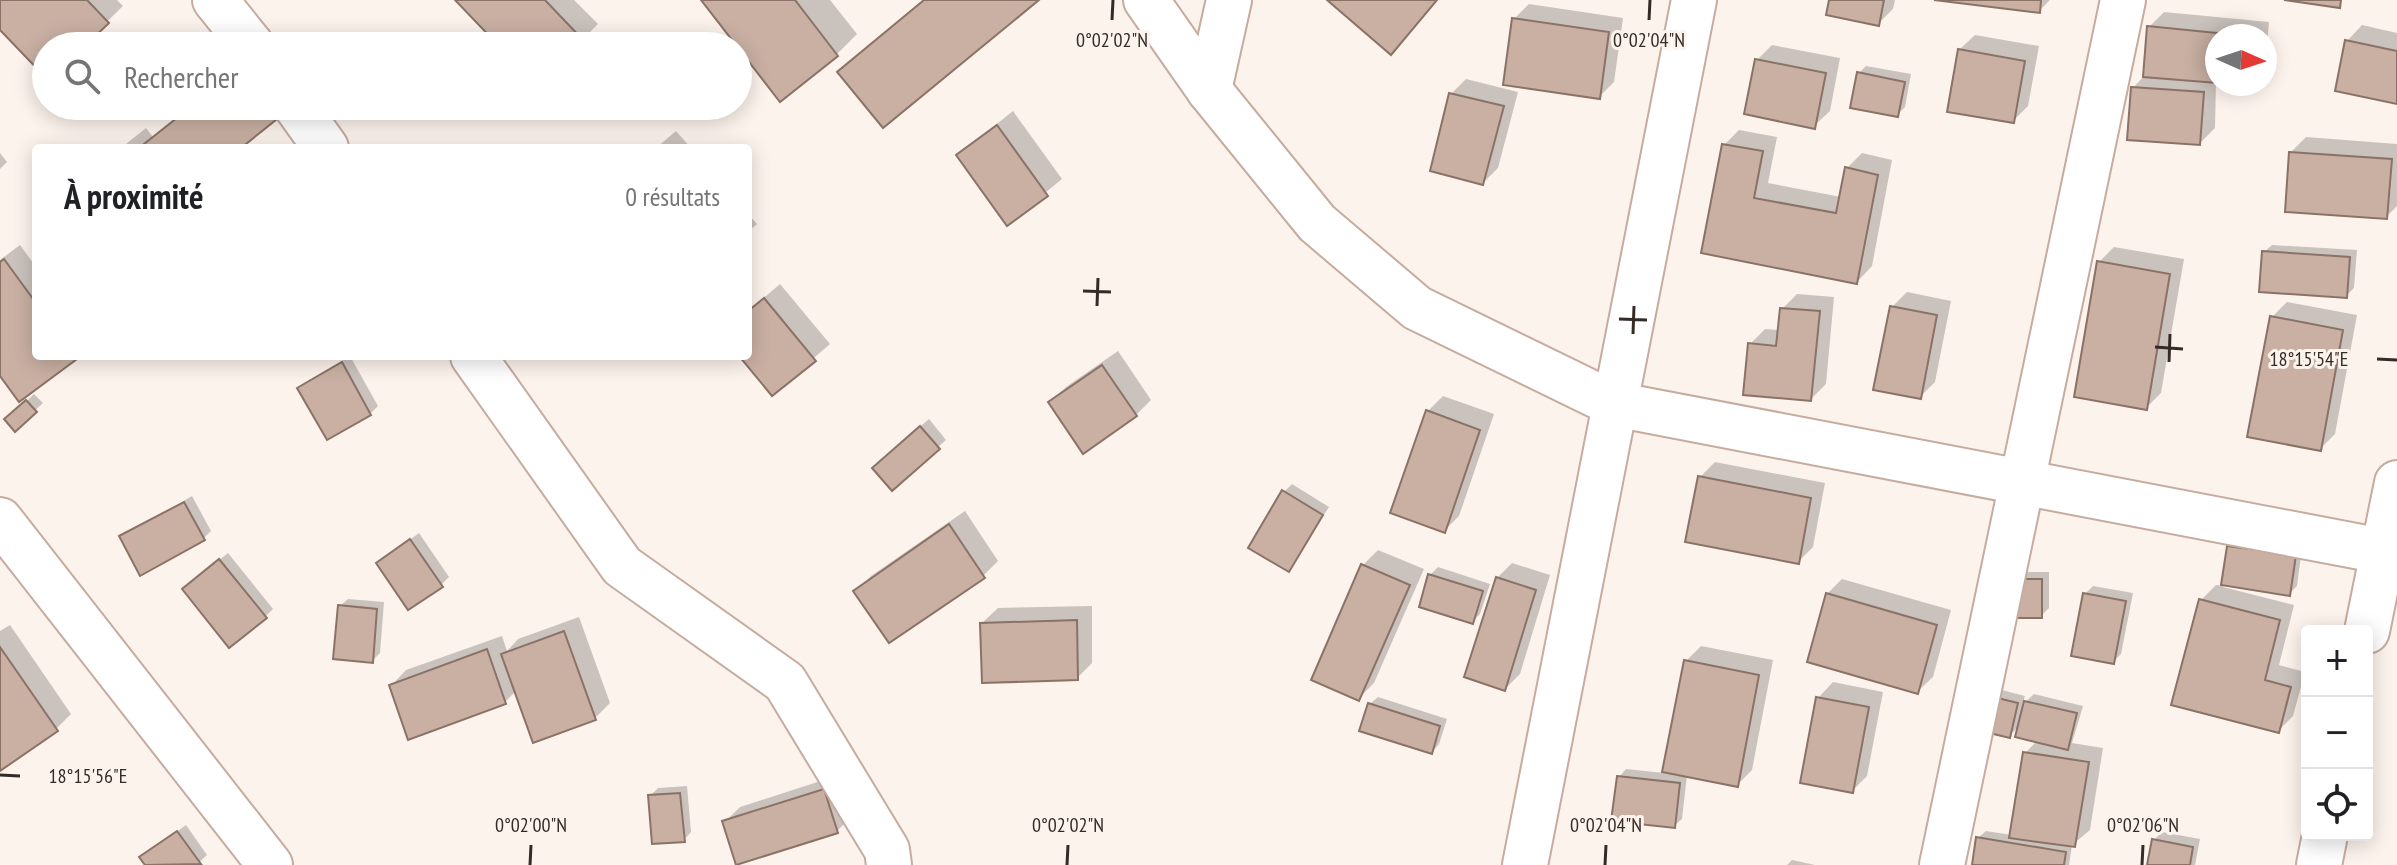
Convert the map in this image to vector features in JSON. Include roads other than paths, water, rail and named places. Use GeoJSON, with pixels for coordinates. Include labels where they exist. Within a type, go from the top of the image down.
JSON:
{"type":"FeatureCollection","features":[{"type":"Feature","properties":{"kind":"street"},"geometry":{"type":"LineString","coordinates":[[215,0],[241,32]]}},
{"type":"Feature","properties":{"kind":"street"},"geometry":{"type":"LineString","coordinates":[[1146,0],[1209,90],[1317,223],[1417,308],[1614,404],[2390,553]]}},
{"type":"Feature","properties":{"kind":"street"},"geometry":{"type":"LineString","coordinates":[[1209,90],[1229,0]]}},
{"type":"Feature","properties":{"kind":"street"},"geometry":{"type":"LineString","coordinates":[[1525,865],[1694,0]]}},
{"type":"Feature","properties":{"kind":"street"},"geometry":{"type":"LineString","coordinates":[[1942,865],[2123,0]]}},
{"type":"Feature","properties":{"kind":"street"},"geometry":{"type":"LineString","coordinates":[[306,120],[323,144]]}},
{"type":"Feature","properties":{"kind":"street"},"geometry":{"type":"LineString","coordinates":[[476,360],[622,566],[785,682],[887,850],[889,865]]}},
{"type":"Feature","properties":{"kind":"street"},"geometry":{"type":"LineString","coordinates":[[2369,625],[2390,553],[2397,483]]}},
{"type":"Feature","properties":{"kind":"street"},"geometry":{"type":"LineString","coordinates":[[0,520],[270,865]]}},
{"type":"Feature","properties":{"kind":"street"},"geometry":{"type":"LineString","coordinates":[[2319,865],[2324,841]]}}]}
